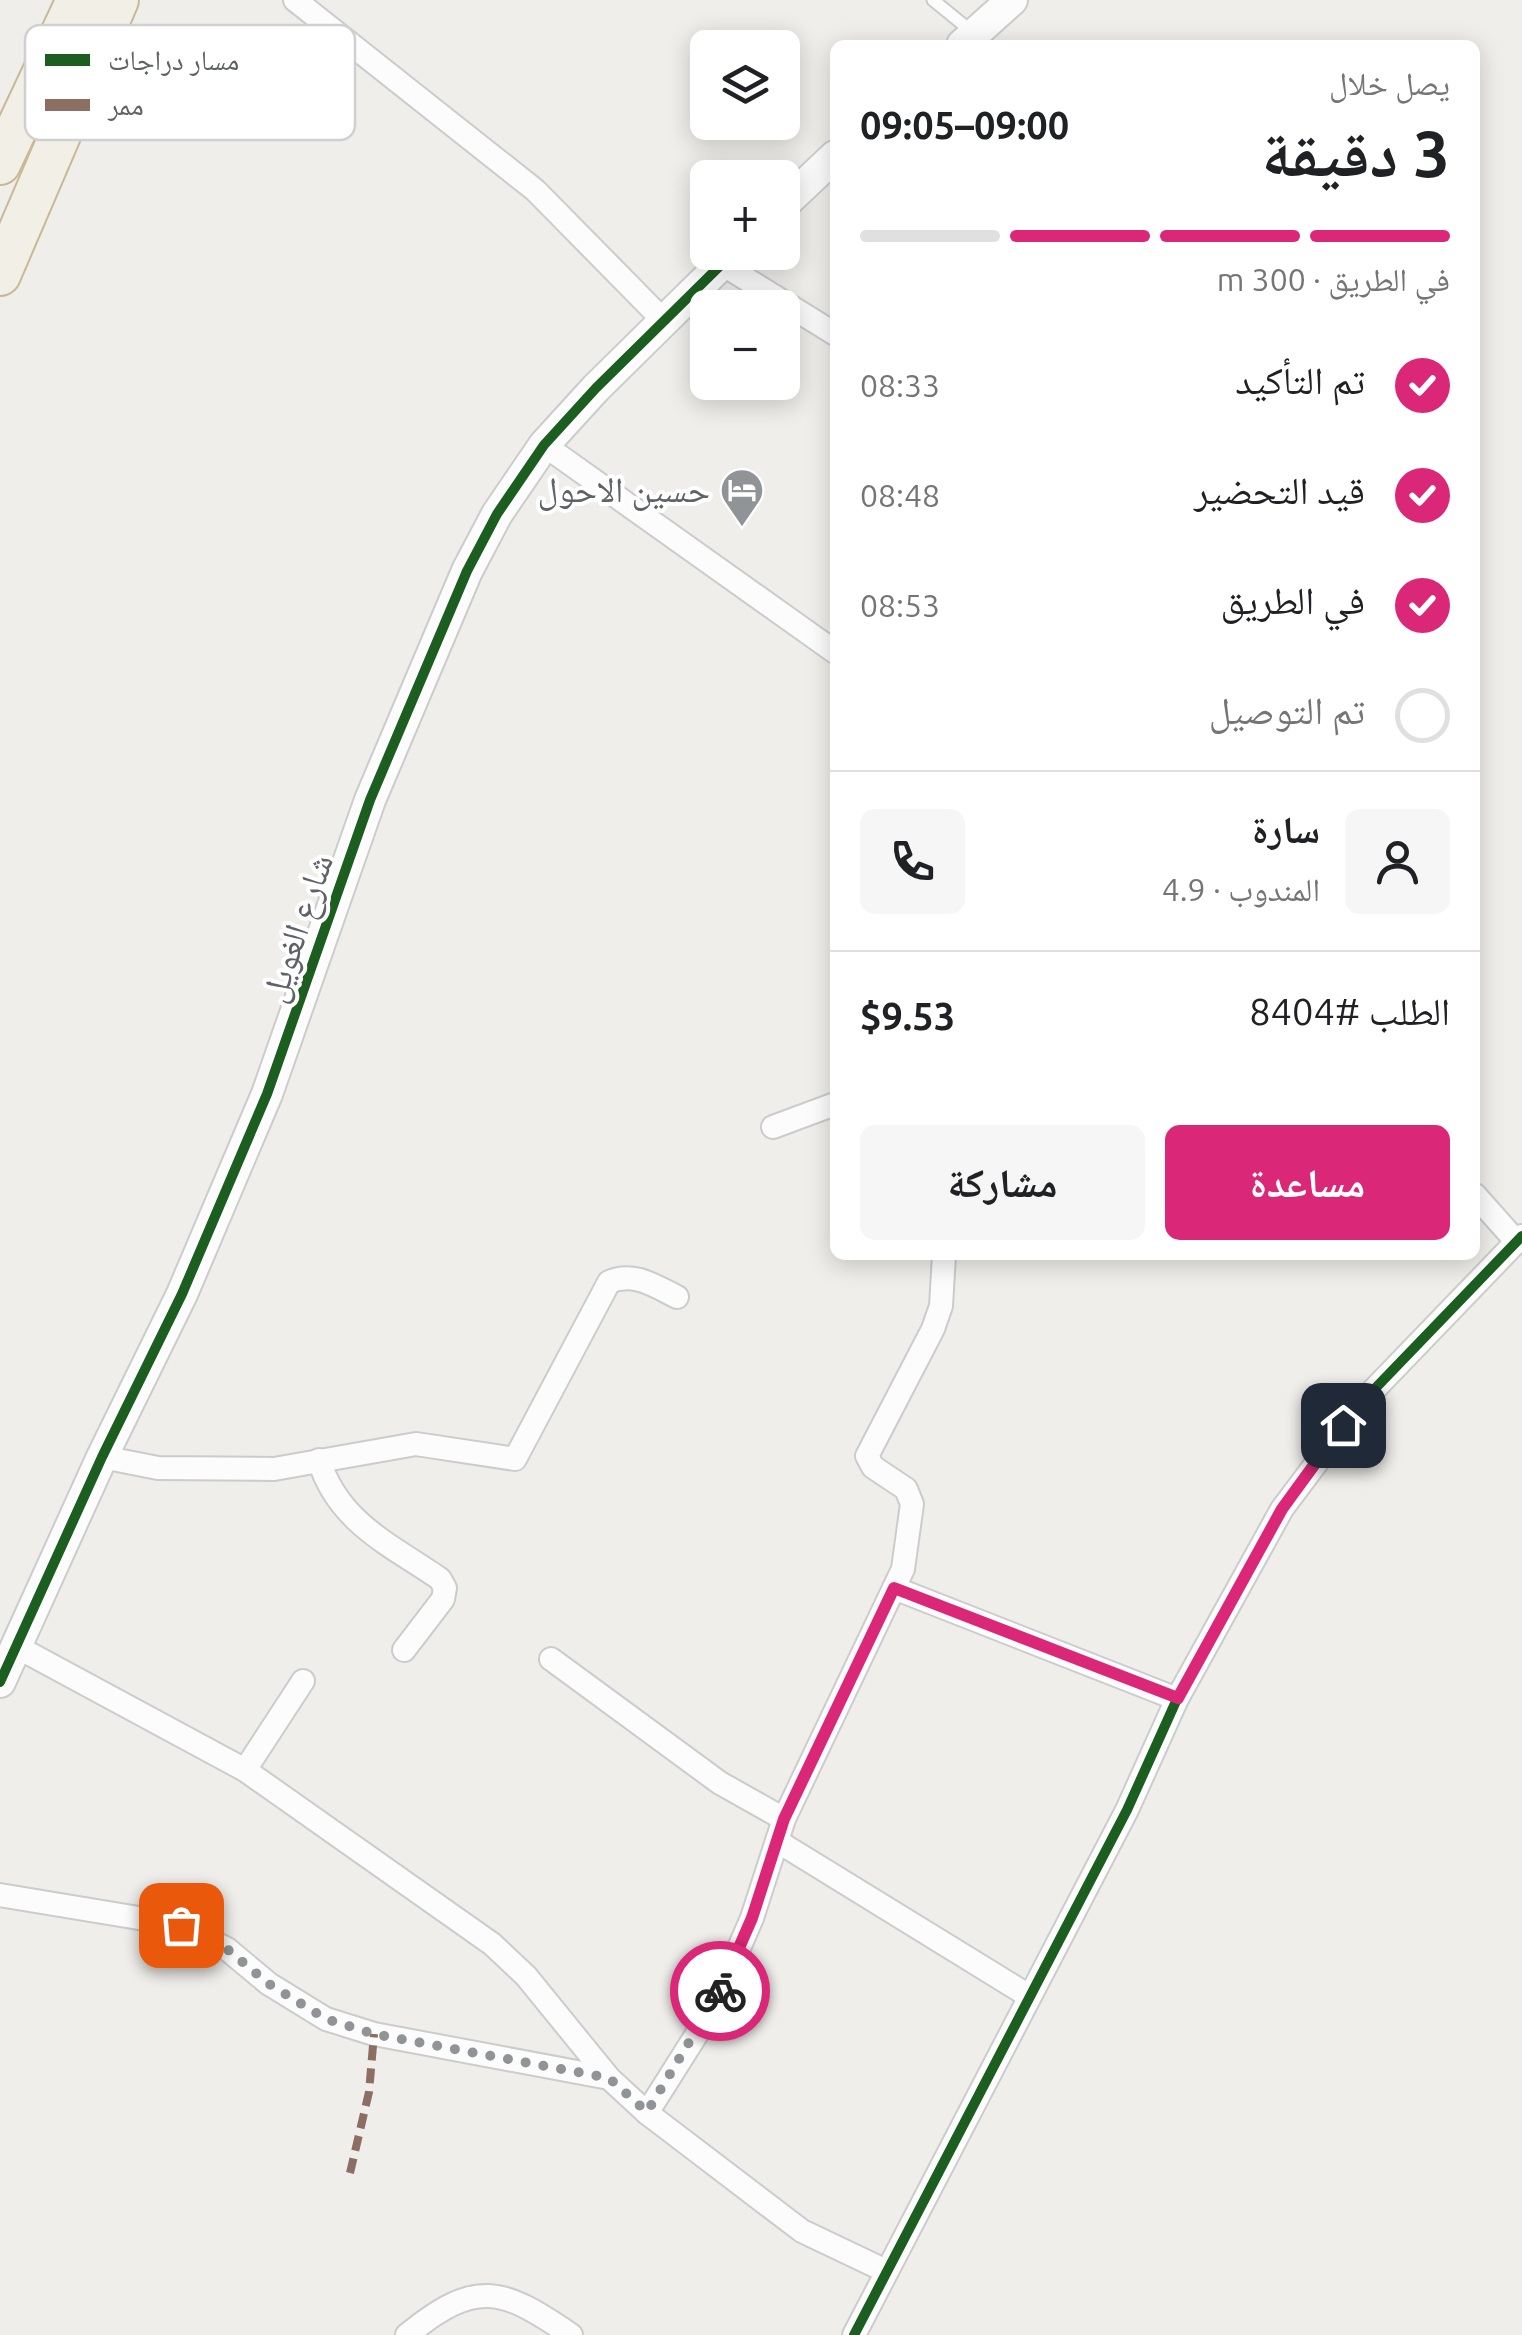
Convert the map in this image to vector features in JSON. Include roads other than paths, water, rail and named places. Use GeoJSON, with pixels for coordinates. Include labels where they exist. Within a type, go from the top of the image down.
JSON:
{"type":"FeatureCollection","features":[{"type":"Feature","properties":{"kind":"highway"},"geometry":{"type":"LineString","coordinates":[[66,25],[78,0]]}},
{"type":"Feature","properties":{"kind":"highway"},"geometry":{"type":"LineString","coordinates":[[107,25],[118,0]]}},
{"type":"Feature","properties":{"kind":"highway"},"geometry":{"type":"LineString","coordinates":[[0,164],[25,111]]}},
{"type":"Feature","properties":{"kind":"highway"},"geometry":{"type":"LineString","coordinates":[[0,275],[58,140]]}},
{"type":"Feature","properties":{"kind":"street"},"geometry":{"type":"LineString","coordinates":[[295,0],[327,25]]}},
{"type":"Feature","properties":{"kind":"street"},"geometry":{"type":"LineString","coordinates":[[968,39],[1012,0]]}},
{"type":"Feature","properties":{"kind":"street"},"geometry":{"type":"LineString","coordinates":[[355,47],[536,190],[665,322]]}},
{"type":"Feature","properties":{"kind":"street"},"geometry":{"type":"LineString","coordinates":[[800,189],[830,161]]}},
{"type":"Feature","properties":{"kind":"street","name":"شارع الغويل"},"geometry":{"type":"LineString","coordinates":[[0,1682],[19,1648],[102,1457],[182,1294],[266,1094],[370,800],[443,625],[497,514],[544,445],[716,270]]}},
{"type":"Feature","properties":{"kind":"street"},"geometry":{"type":"LineString","coordinates":[[745,270],[830,330]]}},
{"type":"Feature","properties":{"kind":"street"},"geometry":{"type":"LineString","coordinates":[[544,445],[830,648]]}},
{"type":"Feature","properties":{"kind":"street"},"geometry":{"type":"LineString","coordinates":[[772,1126],[830,1106]]}},
{"type":"Feature","properties":{"kind":"street"},"geometry":{"type":"LineString","coordinates":[[854,2335],[1128,1810],[1178,1698],[1273,1524],[1323,1449],[1404,1356],[1519,1238],[1480,1200]]}},
{"type":"Feature","properties":{"kind":"street"},"geometry":{"type":"LineString","coordinates":[[647,2112],[712,2010],[752,1918],[781,1830],[903,1570],[912,1504],[906,1488],[868,1461],[868,1449],[934,1329],[942,1296],[944,1260]]}},
{"type":"Feature","properties":{"kind":"street"},"geometry":{"type":"LineString","coordinates":[[102,1457],[158,1468],[274,1470],[416,1444],[515,1459],[608,1282],[622,1276],[640,1279],[678,1297]]}},
{"type":"Feature","properties":{"kind":"street"},"geometry":{"type":"LineString","coordinates":[[320,1460],[332,1492],[347,1515],[440,1579],[445,1588],[443,1600],[404,1650]]}},
{"type":"Feature","properties":{"kind":"street"},"geometry":{"type":"LineString","coordinates":[[894,1588],[1178,1698]]}},
{"type":"Feature","properties":{"kind":"street"},"geometry":{"type":"LineString","coordinates":[[19,1648],[245,1770],[492,1944],[526,1976],[609,2078],[647,2112],[802,2231],[886,2271]]}},
{"type":"Feature","properties":{"kind":"street"},"geometry":{"type":"LineString","coordinates":[[550,1658],[781,1830],[1029,1996]]}},
{"type":"Feature","properties":{"kind":"street"},"geometry":{"type":"LineString","coordinates":[[245,1770],[303,1680]]}},
{"type":"Feature","properties":{"kind":"street"},"geometry":{"type":"LineString","coordinates":[[0,1896],[181,1925],[227,1949],[269,1984],[326,2019],[374,2034],[609,2078]]}},
{"type":"Feature","properties":{"kind":"street"},"geometry":{"type":"LineString","coordinates":[[406,2335],[477,2296],[497,2294],[515,2298],[570,2335]]}},
{"type":"Feature","properties":{"kind":"lane"},"geometry":{"type":"LineString","coordinates":[[933,0],[968,39]]}},
{"type":"Feature","properties":{"kind":"place","name":"حسين الاحول"},"geometry":{"type":"Point","coordinates":[742,528]}}]}
